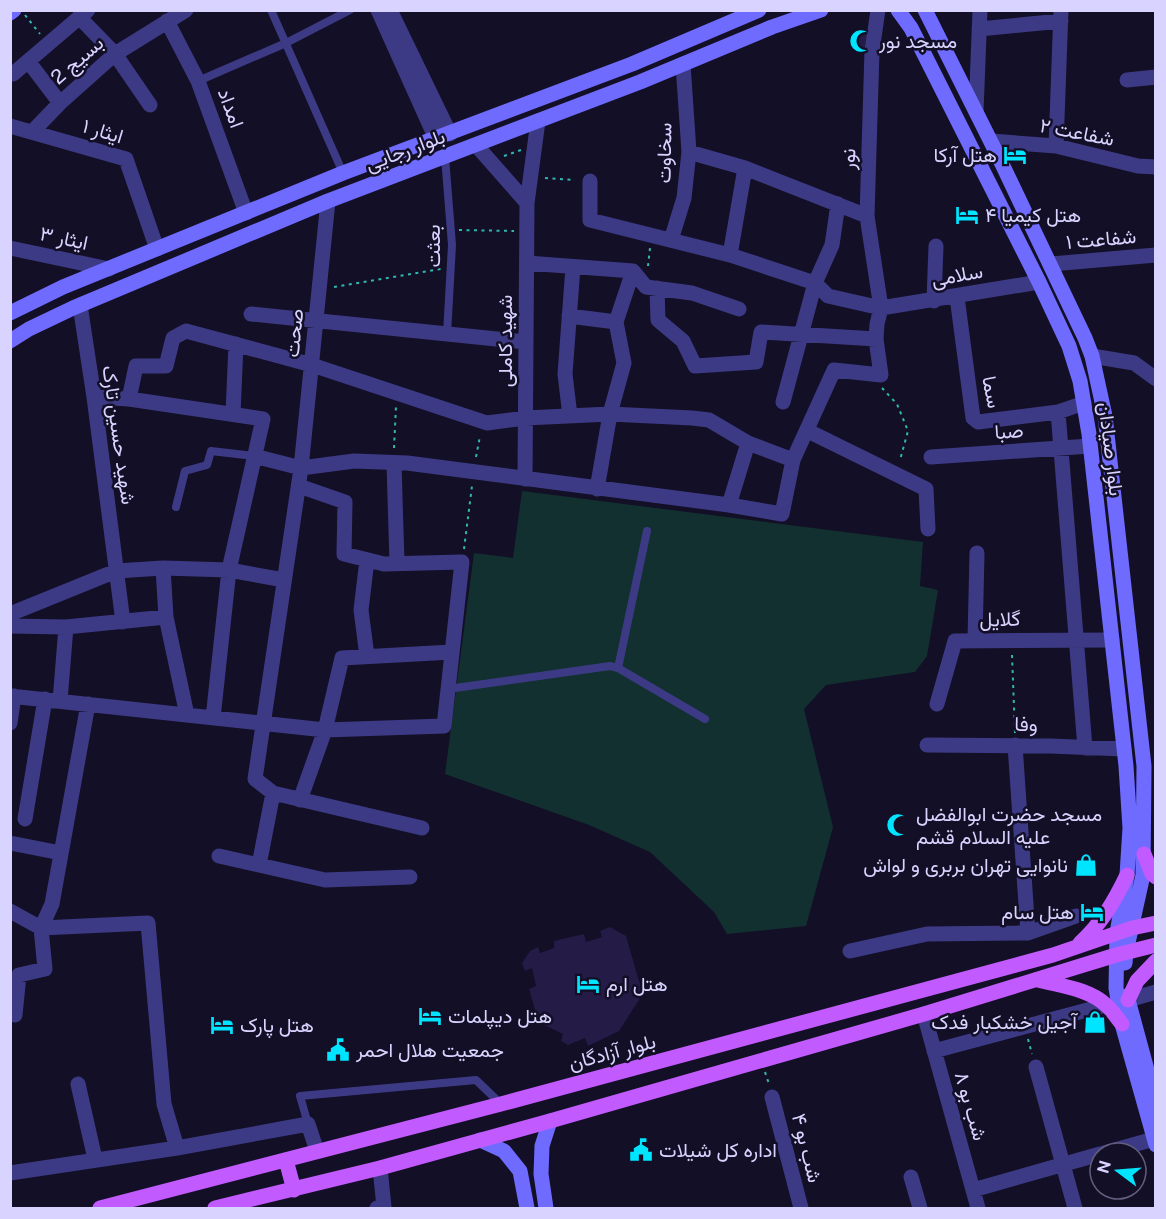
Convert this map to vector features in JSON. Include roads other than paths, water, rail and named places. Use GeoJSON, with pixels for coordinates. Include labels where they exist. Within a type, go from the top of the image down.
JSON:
{"type":"FeatureCollection","features":[{"type":"Feature","properties":{"kind":"main road"},"geometry":{"type":"LineString","coordinates":[[10,13],[14,10]]}},
{"type":"Feature","properties":{"kind":"main road","name":"بلوار رجایی"},"geometry":{"type":"LineString","coordinates":[[10,313],[63,287],[343,173],[632,64],[733,16],[759,10]]}},
{"type":"Feature","properties":{"kind":"main road","name":"بلوار رجایی"},"geometry":{"type":"LineString","coordinates":[[10,341],[29,329],[80,305],[328,201],[538,121],[771,27],[821,10]]}},
{"type":"Feature","properties":{"kind":"main road","name":"بلوار صیادان"},"geometry":{"type":"LineString","coordinates":[[898,10],[911,28],[1039,282],[1075,360],[1090,446],[1126,766],[1130,828],[1125,931]]}},
{"type":"Feature","properties":{"kind":"main road","name":"بلوار صیادان"},"geometry":{"type":"LineString","coordinates":[[925,10],[1051,264],[1092,356],[1105,416],[1144,766],[1143,875],[1125,931]]}},
{"type":"Feature","properties":{"kind":"main road"},"geometry":{"type":"LineString","coordinates":[[246,213],[253,233]]}},
{"type":"Feature","properties":{"kind":"main road"},"geometry":{"type":"LineString","coordinates":[[1126,766],[1144,766]]}},
{"type":"Feature","properties":{"kind":"main road"},"geometry":{"type":"LineString","coordinates":[[1144,854],[1155,877]]}},
{"type":"Feature","properties":{"kind":"main road"},"geometry":{"type":"LineString","coordinates":[[1075,948],[1096,929],[1114,902],[1127,875]]}},
{"type":"Feature","properties":{"kind":"main road","name":"بلوار آزادگان"},"geometry":{"type":"LineString","coordinates":[[100,1209],[816,1019],[1075,948],[1155,923]]}},
{"type":"Feature","properties":{"kind":"main road"},"geometry":{"type":"LineString","coordinates":[[1125,931],[1116,988],[1122,1024],[1155,1142]]}},
{"type":"Feature","properties":{"kind":"main road"},"geometry":{"type":"LineString","coordinates":[[215,1209],[380,1168],[550,1121],[763,1061],[1038,980],[1121,953],[1155,945]]}},
{"type":"Feature","properties":{"kind":"main road"},"geometry":{"type":"LineString","coordinates":[[1121,953],[1128,1000],[1155,1103]]}},
{"type":"Feature","properties":{"kind":"main road"},"geometry":{"type":"LineString","coordinates":[[1128,1000],[1137,981],[1155,961]]}},
{"type":"Feature","properties":{"kind":"main road"},"geometry":{"type":"LineString","coordinates":[[1038,980],[1076,989],[1106,1005],[1122,1024]]}},
{"type":"Feature","properties":{"kind":"main road"},"geometry":{"type":"LineString","coordinates":[[816,1019],[823,1043]]}},
{"type":"Feature","properties":{"kind":"main road"},"geometry":{"type":"LineString","coordinates":[[546,1209],[541,1174],[542,1146],[550,1121]]}},
{"type":"Feature","properties":{"kind":"main road"},"geometry":{"type":"LineString","coordinates":[[480,1140],[504,1151],[520,1171],[527,1209]]}},
{"type":"Feature","properties":{"kind":"main road"},"geometry":{"type":"LineString","coordinates":[[286,1160],[294,1190]]}},
{"type":"Feature","properties":{"kind":"street","name":"بسیج 2"},"geometry":{"type":"LineString","coordinates":[[33,131],[60,103],[115,54],[186,10]]}},
{"type":"Feature","properties":{"kind":"street"},"geometry":{"type":"LineString","coordinates":[[378,10],[443,136]]}},
{"type":"Feature","properties":{"kind":"street"},"geometry":{"type":"LineString","coordinates":[[390,10],[443,136]]}},
{"type":"Feature","properties":{"kind":"street","name":"نور"},"geometry":{"type":"LineString","coordinates":[[808,431],[834,370],[881,375],[876,339],[881,308],[867,216],[872,51],[878,10]]}},
{"type":"Feature","properties":{"kind":"street"},"geometry":{"type":"LineString","coordinates":[[976,112],[980,10]]}},
{"type":"Feature","properties":{"kind":"street"},"geometry":{"type":"LineString","coordinates":[[13,74],[83,14],[115,54],[150,105]]}},
{"type":"Feature","properties":{"kind":"street"},"geometry":{"type":"LineString","coordinates":[[979,29],[1061,16],[1056,146]]}},
{"type":"Feature","properties":{"kind":"street","name":"امداد"},"geometry":{"type":"LineString","coordinates":[[167,21],[198,81],[246,213]]}},
{"type":"Feature","properties":{"kind":"street"},"geometry":{"type":"LineString","coordinates":[[28,61],[60,103]]}},
{"type":"Feature","properties":{"kind":"street","name":"سخاوت"},"geometry":{"type":"LineString","coordinates":[[671,240],[684,198],[689,152],[683,64]]}},
{"type":"Feature","properties":{"kind":"street"},"geometry":{"type":"LineString","coordinates":[[1127,80],[1155,77]]}},
{"type":"Feature","properties":{"kind":"street","name":"شهید کاملی"},"geometry":{"type":"LineString","coordinates":[[525,479],[527,202],[538,121]]}},
{"type":"Feature","properties":{"kind":"street","name":"ایثار ۱"},"geometry":{"type":"LineString","coordinates":[[10,126],[126,159],[157,249]]}},
{"type":"Feature","properties":{"kind":"street","name":"شفاعت ۲"},"geometry":{"type":"LineString","coordinates":[[991,141],[1056,146],[1138,166],[1155,167]]}},
{"type":"Feature","properties":{"kind":"street"},"geometry":{"type":"LineString","coordinates":[[476,145],[527,202]]}},
{"type":"Feature","properties":{"kind":"street"},"geometry":{"type":"LineString","coordinates":[[689,152],[745,168],[867,216]]}},
{"type":"Feature","properties":{"kind":"street"},"geometry":{"type":"LineString","coordinates":[[730,255],[745,168]]}},
{"type":"Feature","properties":{"kind":"street"},"geometry":{"type":"LineString","coordinates":[[590,181],[590,220],[730,255],[815,282],[828,296],[881,308]]}},
{"type":"Feature","properties":{"kind":"street","name":"صحت"},"geometry":{"type":"LineString","coordinates":[[273,793],[255,779],[299,486],[328,201]]}},
{"type":"Feature","properties":{"kind":"street"},"geometry":{"type":"LineString","coordinates":[[783,402],[815,282],[832,245],[838,204]]}},
{"type":"Feature","properties":{"kind":"street"},"geometry":{"type":"LineString","coordinates":[[934,301],[936,246]]}},
{"type":"Feature","properties":{"kind":"street","name":"ایثار ۳"},"geometry":{"type":"LineString","coordinates":[[10,248],[109,269]]}},
{"type":"Feature","properties":{"kind":"street","name":"شفاعت ۱"},"geometry":{"type":"LineString","coordinates":[[1051,264],[1155,255]]}},
{"type":"Feature","properties":{"kind":"street"},"geometry":{"type":"LineString","coordinates":[[527,263],[633,272],[652,288],[692,293],[739,309]]}},
{"type":"Feature","properties":{"kind":"street"},"geometry":{"type":"LineString","coordinates":[[570,416],[565,374],[573,267]]}},
{"type":"Feature","properties":{"kind":"street"},"geometry":{"type":"LineString","coordinates":[[597,489],[610,414],[624,363],[616,322],[633,272]]}},
{"type":"Feature","properties":{"kind":"street","name":"سلامی"},"geometry":{"type":"LineString","coordinates":[[881,308],[1039,282]]}},
{"type":"Feature","properties":{"kind":"street"},"geometry":{"type":"LineString","coordinates":[[652,288],[658,320],[683,341],[694,366],[756,362],[761,332],[876,339]]}},
{"type":"Feature","properties":{"kind":"street","name":"سما"},"geometry":{"type":"LineString","coordinates":[[957,297],[973,418],[978,422],[985,422],[1058,412],[1084,403]]}},
{"type":"Feature","properties":{"kind":"street","name":"شهید حسین تارک"},"geometry":{"type":"LineString","coordinates":[[80,305],[123,622]]}},
{"type":"Feature","properties":{"kind":"street"},"geometry":{"type":"LineString","coordinates":[[252,314],[526,342]]}},
{"type":"Feature","properties":{"kind":"street"},"geometry":{"type":"LineString","coordinates":[[569,316],[616,322]]}},
{"type":"Feature","properties":{"kind":"street"},"geometry":{"type":"LineString","coordinates":[[129,399],[136,366],[166,366],[172,338],[186,331],[312,365],[487,423],[525,418],[610,414],[709,420],[748,443],[793,460]]}},
{"type":"Feature","properties":{"kind":"street"},"geometry":{"type":"LineString","coordinates":[[233,414],[236,344]]}},
{"type":"Feature","properties":{"kind":"street"},"geometry":{"type":"LineString","coordinates":[[1092,356],[1134,363],[1153,376]]}},
{"type":"Feature","properties":{"kind":"street"},"geometry":{"type":"LineString","coordinates":[[94,397],[129,399],[263,419],[230,570],[213,718]]}},
{"type":"Feature","properties":{"kind":"street"},"geometry":{"type":"LineString","coordinates":[[1058,412],[1086,748]]}},
{"type":"Feature","properties":{"kind":"street"},"geometry":{"type":"LineString","coordinates":[[254,456],[301,468],[354,461],[394,463],[729,505],[782,514],[793,460],[808,431],[926,489],[928,529]]}},
{"type":"Feature","properties":{"kind":"street"},"geometry":{"type":"LineString","coordinates":[[729,505],[748,443]]}},
{"type":"Feature","properties":{"kind":"street","name":"صبا"},"geometry":{"type":"LineString","coordinates":[[932,457],[1090,446]]}},
{"type":"Feature","properties":{"kind":"street"},"geometry":{"type":"LineString","coordinates":[[394,463],[397,563]]}},
{"type":"Feature","properties":{"kind":"street"},"geometry":{"type":"LineString","coordinates":[[10,723],[12,696],[325,730],[444,726],[462,562],[384,564],[344,554],[345,502],[299,486]]}},
{"type":"Feature","properties":{"kind":"street"},"geometry":{"type":"LineString","coordinates":[[975,640],[977,553]]}},
{"type":"Feature","properties":{"kind":"street"},"geometry":{"type":"LineString","coordinates":[[367,560],[361,610],[368,656]]}},
{"type":"Feature","properties":{"kind":"street"},"geometry":{"type":"LineString","coordinates":[[163,568],[166,617],[187,715]]}},
{"type":"Feature","properties":{"kind":"street"},"geometry":{"type":"LineString","coordinates":[[10,614],[116,571],[163,568],[230,570],[284,580]]}},
{"type":"Feature","properties":{"kind":"street"},"geometry":{"type":"LineString","coordinates":[[10,626],[66,627],[166,617]]}},
{"type":"Feature","properties":{"kind":"street"},"geometry":{"type":"LineString","coordinates":[[25,819],[66,627]]}},
{"type":"Feature","properties":{"kind":"street","name":"گلایل"},"geometry":{"type":"LineString","coordinates":[[937,704],[955,640],[1112,639]]}},
{"type":"Feature","properties":{"kind":"street"},"geometry":{"type":"LineString","coordinates":[[300,800],[325,730],[342,658],[452,652]]}},
{"type":"Feature","properties":{"kind":"street"},"geometry":{"type":"LineString","coordinates":[[15,1015],[19,975],[45,969],[41,928],[52,904],[88,704]]}},
{"type":"Feature","properties":{"kind":"street","name":"وفا"},"geometry":{"type":"LineString","coordinates":[[927,745],[1124,749]]}},
{"type":"Feature","properties":{"kind":"street"},"geometry":{"type":"LineString","coordinates":[[1015,745],[1028,933]]}},
{"type":"Feature","properties":{"kind":"street"},"geometry":{"type":"LineString","coordinates":[[259,865],[273,793],[422,828]]}},
{"type":"Feature","properties":{"kind":"street"},"geometry":{"type":"LineString","coordinates":[[10,843],[61,853]]}},
{"type":"Feature","properties":{"kind":"street"},"geometry":{"type":"LineString","coordinates":[[219,856],[325,880],[410,877]]}},
{"type":"Feature","properties":{"kind":"street"},"geometry":{"type":"LineString","coordinates":[[10,911],[41,928],[148,923],[164,1104],[177,1149]]}},
{"type":"Feature","properties":{"kind":"street"},"geometry":{"type":"LineString","coordinates":[[850,951],[927,934],[1028,933],[1076,916]]}},
{"type":"Feature","properties":{"kind":"street"},"geometry":{"type":"LineString","coordinates":[[1128,1000],[1155,992]]}},
{"type":"Feature","properties":{"kind":"street"},"geometry":{"type":"LineString","coordinates":[[934,1052],[1106,1005]]}},
{"type":"Feature","properties":{"kind":"street","name":"شب بو ۸"},"geometry":{"type":"LineString","coordinates":[[924,1014],[978,1209]]}},
{"type":"Feature","properties":{"kind":"street"},"geometry":{"type":"LineString","coordinates":[[1035,1067],[1075,1209]]}},
{"type":"Feature","properties":{"kind":"street"},"geometry":{"type":"LineString","coordinates":[[78,1084],[95,1160]]}},
{"type":"Feature","properties":{"kind":"street","name":"شب بو ۴"},"geometry":{"type":"LineString","coordinates":[[772,1097],[801,1209]]}},
{"type":"Feature","properties":{"kind":"street"},"geometry":{"type":"LineString","coordinates":[[10,1173],[177,1149],[308,1124],[317,1151]]}},
{"type":"Feature","properties":{"kind":"street"},"geometry":{"type":"LineString","coordinates":[[973,1190],[1088,1158]]}},
{"type":"Feature","properties":{"kind":"street"},"geometry":{"type":"LineString","coordinates":[[377,1209],[384,1207],[380,1168]]}},
{"type":"Feature","properties":{"kind":"street"},"geometry":{"type":"LineString","coordinates":[[911,1177],[920,1209]]}},
{"type":"Feature","properties":{"kind":"lane"},"geometry":{"type":"LineString","coordinates":[[271,10],[343,173]]}},
{"type":"Feature","properties":{"kind":"lane"},"geometry":{"type":"LineString","coordinates":[[198,81],[286,43],[350,10]]}},
{"type":"Feature","properties":{"kind":"lane","name":"بعثت"},"geometry":{"type":"LineString","coordinates":[[445,157],[451,230],[447,334]]}},
{"type":"Feature","properties":{"kind":"lane"},"geometry":{"type":"LineString","coordinates":[[176,507],[185,471],[207,465],[211,451],[254,456]]}},
{"type":"Feature","properties":{"kind":"lane"},"geometry":{"type":"LineString","coordinates":[[618,668],[647,531]]}},
{"type":"Feature","properties":{"kind":"lane"},"geometry":{"type":"LineString","coordinates":[[447,690],[610,666],[618,668],[705,719]]}},
{"type":"Feature","properties":{"kind":"lane"},"geometry":{"type":"LineString","coordinates":[[308,1124],[300,1096],[476,1080],[501,1104]]}},
{"type":"Feature","properties":{"kind":"place","name":"مسجد نور"},"geometry":{"type":"Point","coordinates":[861,41]}},
{"type":"Feature","properties":{"kind":"place","name":"هتل آرکا"},"geometry":{"type":"Point","coordinates":[1015,155]}},
{"type":"Feature","properties":{"kind":"place","name":"هتل کیمیا ۴"},"geometry":{"type":"Point","coordinates":[967,215]}},
{"type":"Feature","properties":{"kind":"place","name":"مسجد حضرت ابوالفضل علیه السلام قشم"},"geometry":{"type":"Point","coordinates":[898,825]}},
{"type":"Feature","properties":{"kind":"place","name":"نانوایی تهران بربری و لواش"},"geometry":{"type":"Point","coordinates":[1086,865]}},
{"type":"Feature","properties":{"kind":"place","name":"هتل سام"},"geometry":{"type":"Point","coordinates":[1092,912]}},
{"type":"Feature","properties":{"kind":"place","name":"هتل ارم"},"geometry":{"type":"Point","coordinates":[588,984]}},
{"type":"Feature","properties":{"kind":"place","name":"هتل دیپلمات"},"geometry":{"type":"Point","coordinates":[430,1016]}},
{"type":"Feature","properties":{"kind":"place","name":"آجیل خشکبار فدک"},"geometry":{"type":"Point","coordinates":[1095,1022]}},
{"type":"Feature","properties":{"kind":"place","name":"هتل پارک"},"geometry":{"type":"Point","coordinates":[222,1025]}},
{"type":"Feature","properties":{"kind":"place","name":"جمعیت هلال احمر"},"geometry":{"type":"Point","coordinates":[338,1050]}},
{"type":"Feature","properties":{"kind":"place","name":"اداره کل شیلات"},"geometry":{"type":"Point","coordinates":[641,1150]}}]}
